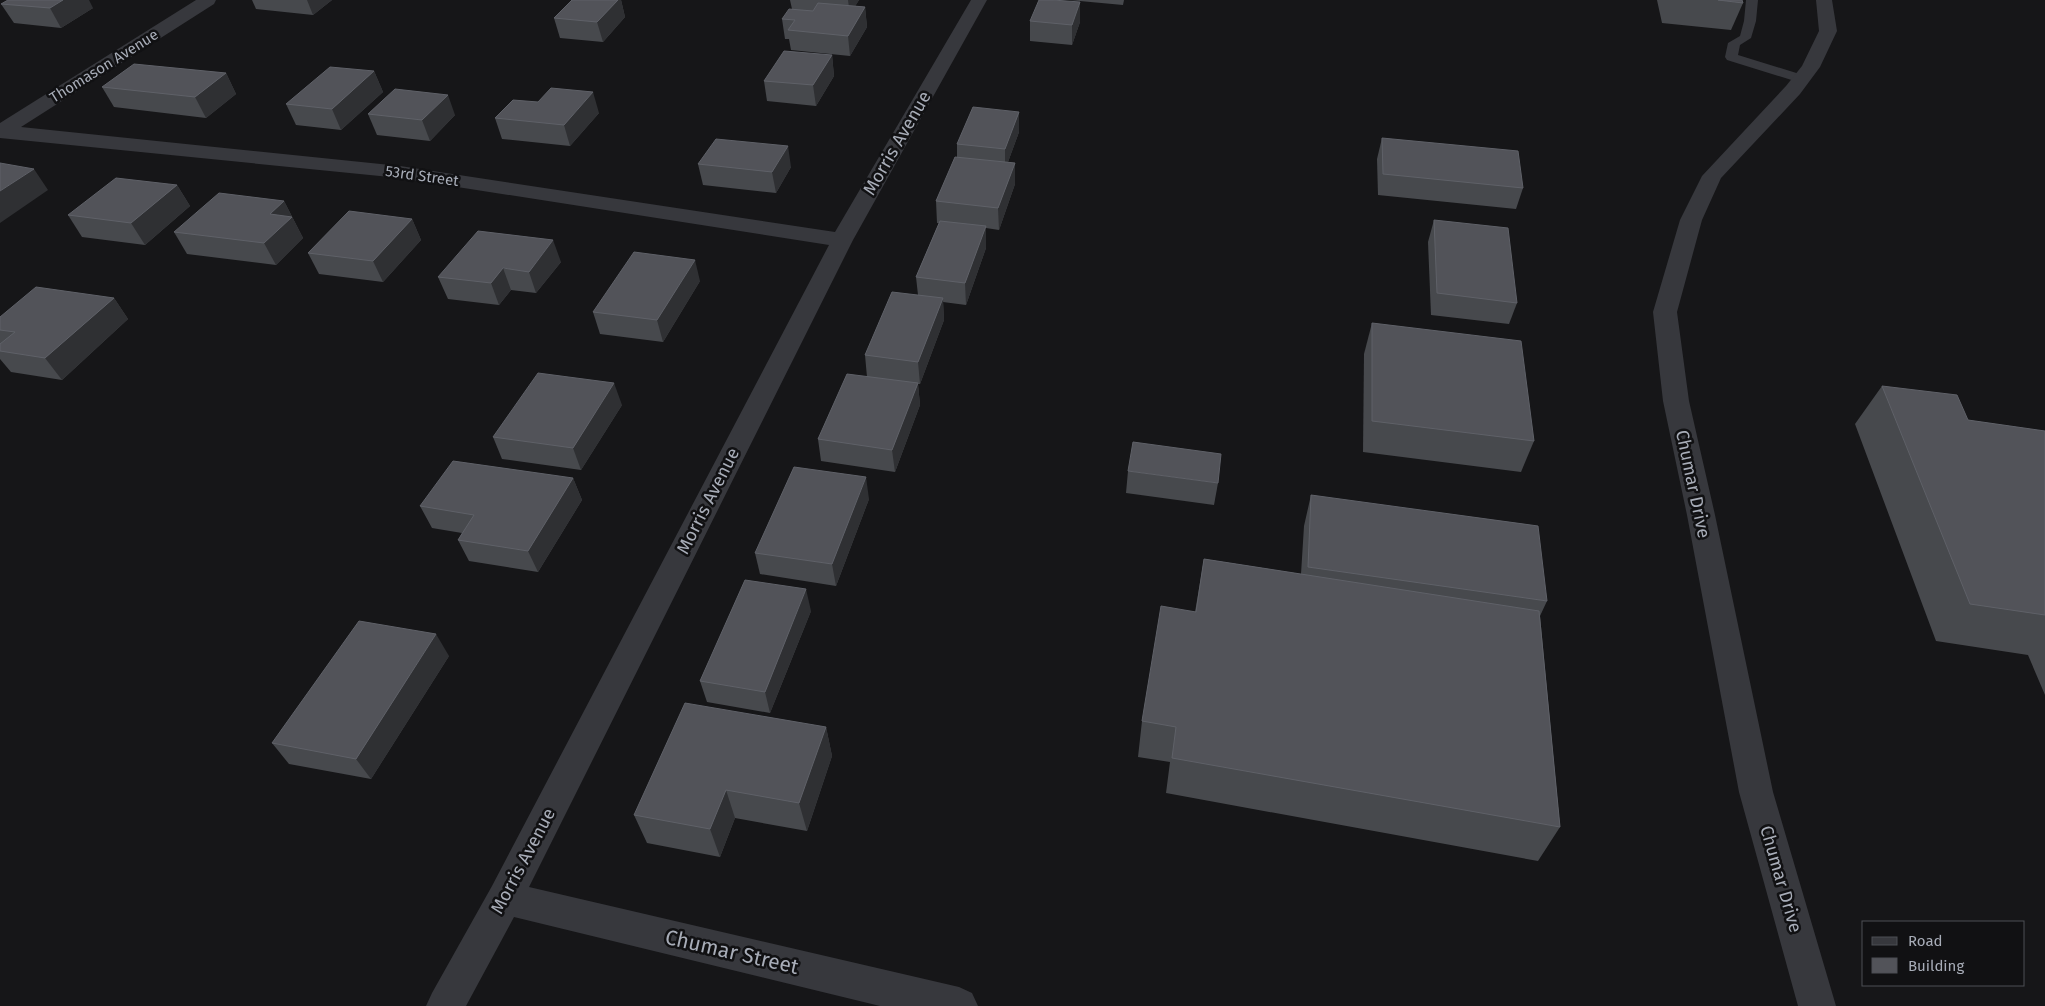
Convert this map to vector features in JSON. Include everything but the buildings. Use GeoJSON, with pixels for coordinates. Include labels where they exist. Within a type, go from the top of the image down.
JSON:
{"type":"FeatureCollection","features":[{"type":"Feature","properties":{"kind":"street","name":"Thomason Avenue"},"geometry":{"type":"LineString","coordinates":[[1,131],[208,0]]}},
{"type":"Feature","properties":{"kind":"street","name":"Morris Avenue"},"geometry":{"type":"LineString","coordinates":[[445,1006],[505,898],[842,240],[979,0]]}},
{"type":"Feature","properties":{"kind":"street","name":"Chumar Drive"},"geometry":{"type":"LineString","coordinates":[[1817,1006],[1756,792],[1701,515],[1676,401],[1665,312],[1691,220],[1712,176],[1811,67],[1828,31],[1824,0]]}},
{"type":"Feature","properties":{"kind":"street","name":"53rd Street"},"geometry":{"type":"LineString","coordinates":[[1,131],[400,172],[842,240]]}},
{"type":"Feature","properties":{"kind":"street","name":"Chumar Street"},"geometry":{"type":"LineString","coordinates":[[505,898],[958,1006]]}},
{"type":"Feature","properties":{"kind":"lane"},"geometry":{"type":"LineString","coordinates":[[1752,0],[1750,21],[1745,38],[1734,43],[1731,57],[1802,79]]}}]}
